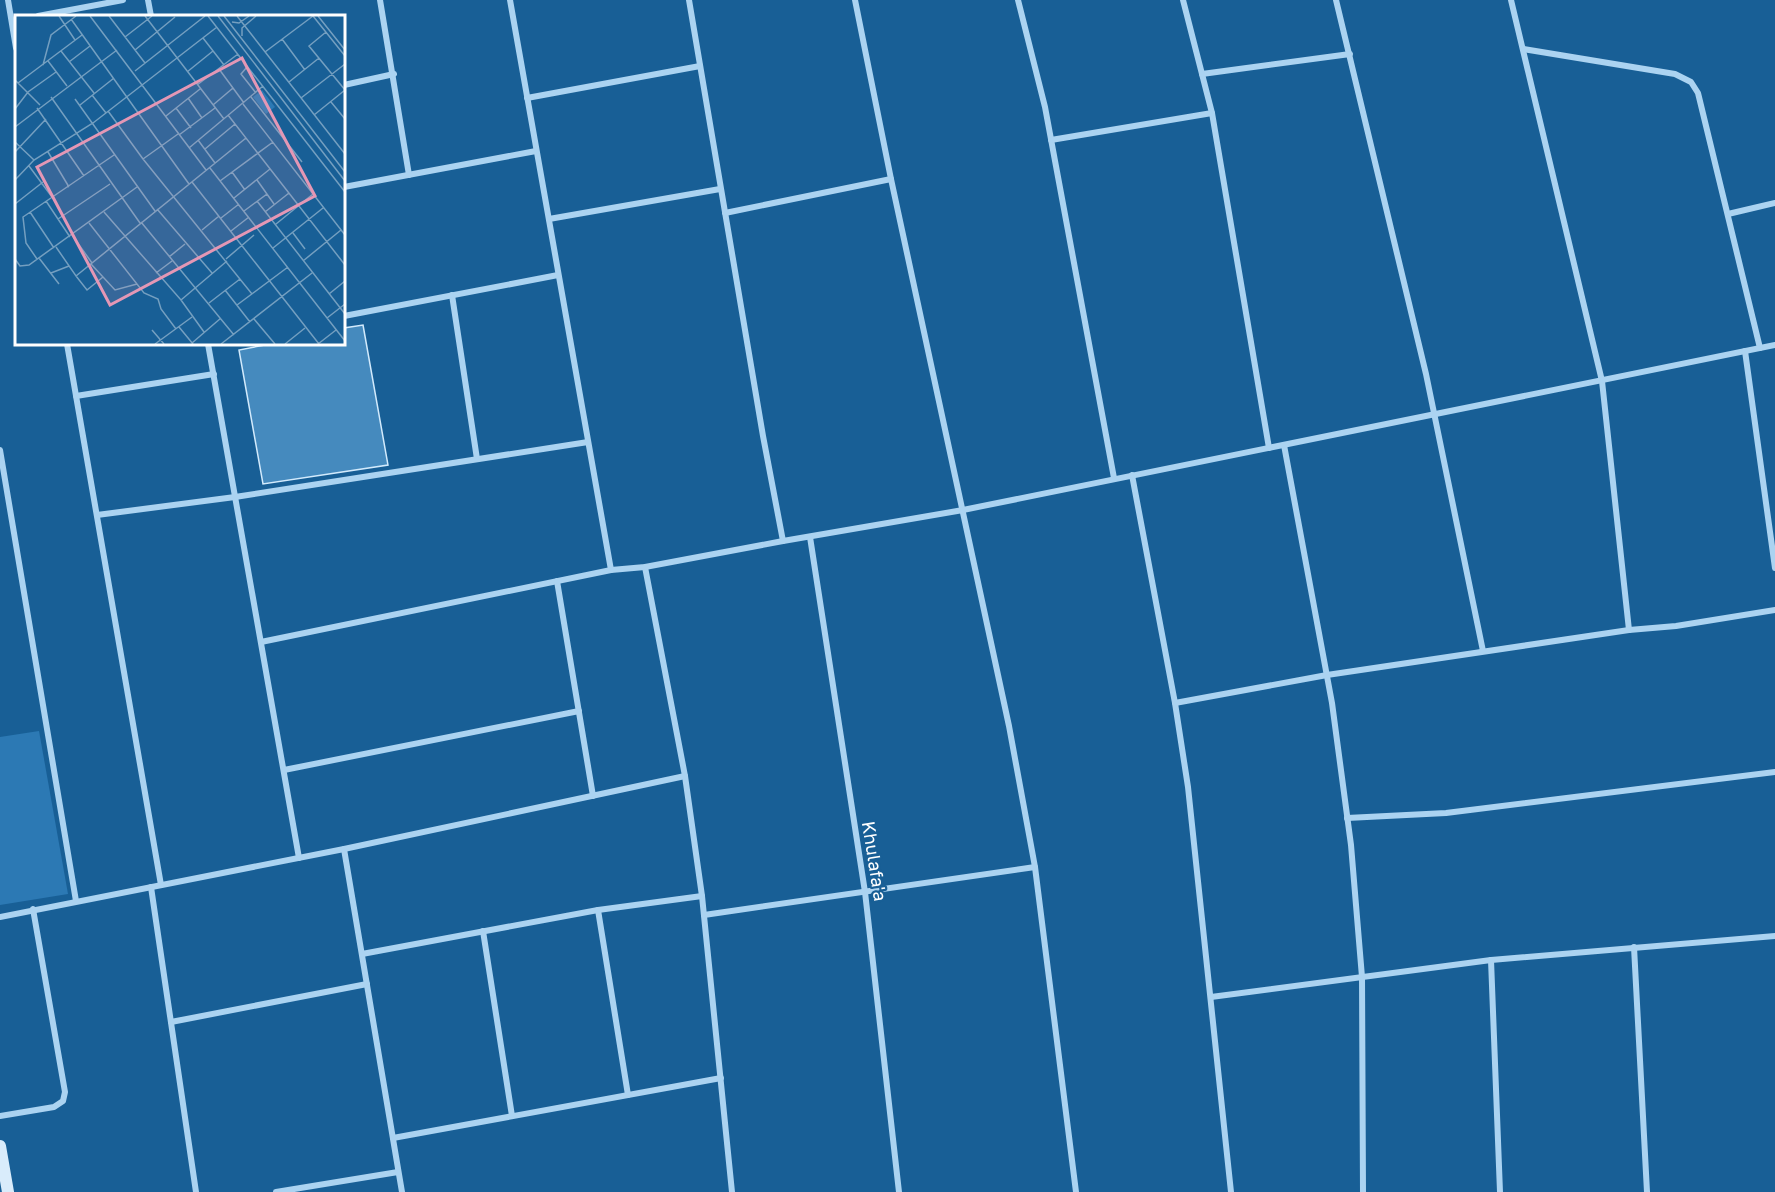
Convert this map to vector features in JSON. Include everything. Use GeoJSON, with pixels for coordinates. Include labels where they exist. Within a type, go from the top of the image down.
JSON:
{"type":"FeatureCollection","features":[{"type":"Feature","properties":{"kind":"main road"},"geometry":{"type":"LineString","coordinates":[[0,1146],[8,1192]]}},
{"type":"Feature","properties":{"kind":"street"},"geometry":{"type":"LineString","coordinates":[[8,0],[14,21]]}},
{"type":"Feature","properties":{"kind":"street"},"geometry":{"type":"LineString","coordinates":[[43,15],[123,0]]}},
{"type":"Feature","properties":{"kind":"street"},"geometry":{"type":"LineString","coordinates":[[148,0],[151,15]]}},
{"type":"Feature","properties":{"kind":"street"},"geometry":{"type":"LineString","coordinates":[[380,0],[409,175]]}},
{"type":"Feature","properties":{"kind":"street"},"geometry":{"type":"LineString","coordinates":[[510,0],[611,570]]}},
{"type":"Feature","properties":{"kind":"street"},"geometry":{"type":"LineString","coordinates":[[689,0],[720,189],[783,540]]}},
{"type":"Feature","properties":{"kind":"street"},"geometry":{"type":"LineString","coordinates":[[855,0],[891,179],[1009,726],[1035,867],[1076,1192]]}},
{"type":"Feature","properties":{"kind":"street"},"geometry":{"type":"LineString","coordinates":[[1018,0],[1052,140],[1114,478]]}},
{"type":"Feature","properties":{"kind":"street"},"geometry":{"type":"LineString","coordinates":[[1183,0],[1212,113],[1269,448]]}},
{"type":"Feature","properties":{"kind":"street"},"geometry":{"type":"LineString","coordinates":[[1336,0],[1434,413],[1483,651]]}},
{"type":"Feature","properties":{"kind":"street"},"geometry":{"type":"LineString","coordinates":[[1511,0],[1602,381],[1629,630]]}},
{"type":"Feature","properties":{"kind":"street"},"geometry":{"type":"LineString","coordinates":[[1523,49],[1675,74],[1691,82],[1698,93],[1760,348]]}},
{"type":"Feature","properties":{"kind":"street"},"geometry":{"type":"LineString","coordinates":[[1202,74],[1350,54]]}},
{"type":"Feature","properties":{"kind":"street"},"geometry":{"type":"LineString","coordinates":[[527,98],[700,66]]}},
{"type":"Feature","properties":{"kind":"street"},"geometry":{"type":"LineString","coordinates":[[345,85],[394,74]]}},
{"type":"Feature","properties":{"kind":"street"},"geometry":{"type":"LineString","coordinates":[[1052,140],[1212,113]]}},
{"type":"Feature","properties":{"kind":"street"},"geometry":{"type":"LineString","coordinates":[[345,187],[536,151]]}},
{"type":"Feature","properties":{"kind":"street"},"geometry":{"type":"LineString","coordinates":[[725,213],[891,179]]}},
{"type":"Feature","properties":{"kind":"street"},"geometry":{"type":"LineString","coordinates":[[549,219],[720,189]]}},
{"type":"Feature","properties":{"kind":"street"},"geometry":{"type":"LineString","coordinates":[[1728,214],[1775,203]]}},
{"type":"Feature","properties":{"kind":"street"},"geometry":{"type":"LineString","coordinates":[[345,316],[558,275]]}},
{"type":"Feature","properties":{"kind":"street"},"geometry":{"type":"LineString","coordinates":[[452,295],[477,459]]}},
{"type":"Feature","properties":{"kind":"street"},"geometry":{"type":"LineString","coordinates":[[67,345],[161,885]]}},
{"type":"Feature","properties":{"kind":"street"},"geometry":{"type":"LineString","coordinates":[[208,345],[299,858]]}},
{"type":"Feature","properties":{"kind":"street"},"geometry":{"type":"LineString","coordinates":[[261,642],[611,570],[645,567],[783,540],[963,510],[1775,345]]}},
{"type":"Feature","properties":{"kind":"street"},"geometry":{"type":"LineString","coordinates":[[1745,351],[1775,568]]}},
{"type":"Feature","properties":{"kind":"street"},"geometry":{"type":"LineString","coordinates":[[76,396],[214,374]]}},
{"type":"Feature","properties":{"kind":"street"},"geometry":{"type":"LineString","coordinates":[[97,515],[236,497],[588,442]]}},
{"type":"Feature","properties":{"kind":"street"},"geometry":{"type":"LineString","coordinates":[[1284,445],[1327,675],[1347,818],[1362,977],[1363,1192]]}},
{"type":"Feature","properties":{"kind":"street"},"geometry":{"type":"LineString","coordinates":[[0,450],[76,901]]}},
{"type":"Feature","properties":{"kind":"street"},"geometry":{"type":"LineString","coordinates":[[1132,475],[1175,703],[1188,787],[1231,1192]]}},
{"type":"Feature","properties":{"kind":"street","name":"Khulafa'a"},"geometry":{"type":"LineString","coordinates":[[810,537],[865,892],[899,1192]]}},
{"type":"Feature","properties":{"kind":"street"},"geometry":{"type":"LineString","coordinates":[[645,567],[685,776],[702,896],[732,1192]]}},
{"type":"Feature","properties":{"kind":"street"},"geometry":{"type":"LineString","coordinates":[[557,581],[593,795]]}},
{"type":"Feature","properties":{"kind":"street"},"geometry":{"type":"LineString","coordinates":[[1175,703],[1327,675],[1775,610]]}},
{"type":"Feature","properties":{"kind":"street"},"geometry":{"type":"LineString","coordinates":[[284,770],[579,711]]}},
{"type":"Feature","properties":{"kind":"street"},"geometry":{"type":"LineString","coordinates":[[1347,818],[1446,813],[1775,772]]}},
{"type":"Feature","properties":{"kind":"street"},"geometry":{"type":"LineString","coordinates":[[0,917],[344,849],[685,776]]}},
{"type":"Feature","properties":{"kind":"street"},"geometry":{"type":"LineString","coordinates":[[344,849],[402,1192]]}},
{"type":"Feature","properties":{"kind":"street"},"geometry":{"type":"LineString","coordinates":[[704,915],[1035,867]]}},
{"type":"Feature","properties":{"kind":"street"},"geometry":{"type":"LineString","coordinates":[[151,887],[196,1192]]}},
{"type":"Feature","properties":{"kind":"street"},"geometry":{"type":"LineString","coordinates":[[362,954],[598,910],[702,896]]}},
{"type":"Feature","properties":{"kind":"street"},"geometry":{"type":"LineString","coordinates":[[0,1116],[54,1107],[63,1101],[65,1092],[33,909]]}},
{"type":"Feature","properties":{"kind":"street"},"geometry":{"type":"LineString","coordinates":[[598,910],[628,1095]]}},
{"type":"Feature","properties":{"kind":"street"},"geometry":{"type":"LineString","coordinates":[[483,931],[512,1116]]}},
{"type":"Feature","properties":{"kind":"street"},"geometry":{"type":"LineString","coordinates":[[1211,997],[1491,960],[1775,936]]}},
{"type":"Feature","properties":{"kind":"street"},"geometry":{"type":"LineString","coordinates":[[1634,947],[1647,1192]]}},
{"type":"Feature","properties":{"kind":"street"},"geometry":{"type":"LineString","coordinates":[[1491,960],[1500,1192]]}},
{"type":"Feature","properties":{"kind":"street"},"geometry":{"type":"LineString","coordinates":[[171,1022],[367,984]]}},
{"type":"Feature","properties":{"kind":"street"},"geometry":{"type":"LineString","coordinates":[[393,1138],[721,1078]]}},
{"type":"Feature","properties":{"kind":"street"},"geometry":{"type":"LineString","coordinates":[[276,1192],[398,1172]]}},
{"type":"Feature","properties":{"kind":"shaded area"},"geometry":{"type":"Polygon","coordinates":[[[39,731],[68,894],[0,905],[0,737],[39,731]]]}},
{"type":"Feature","properties":{"kind":"building"},"geometry":{"type":"Polygon","coordinates":[[[363,325],[388,465],[263,484],[239,350],[265,345],[345,345],[345,328],[363,325]]]}}]}
